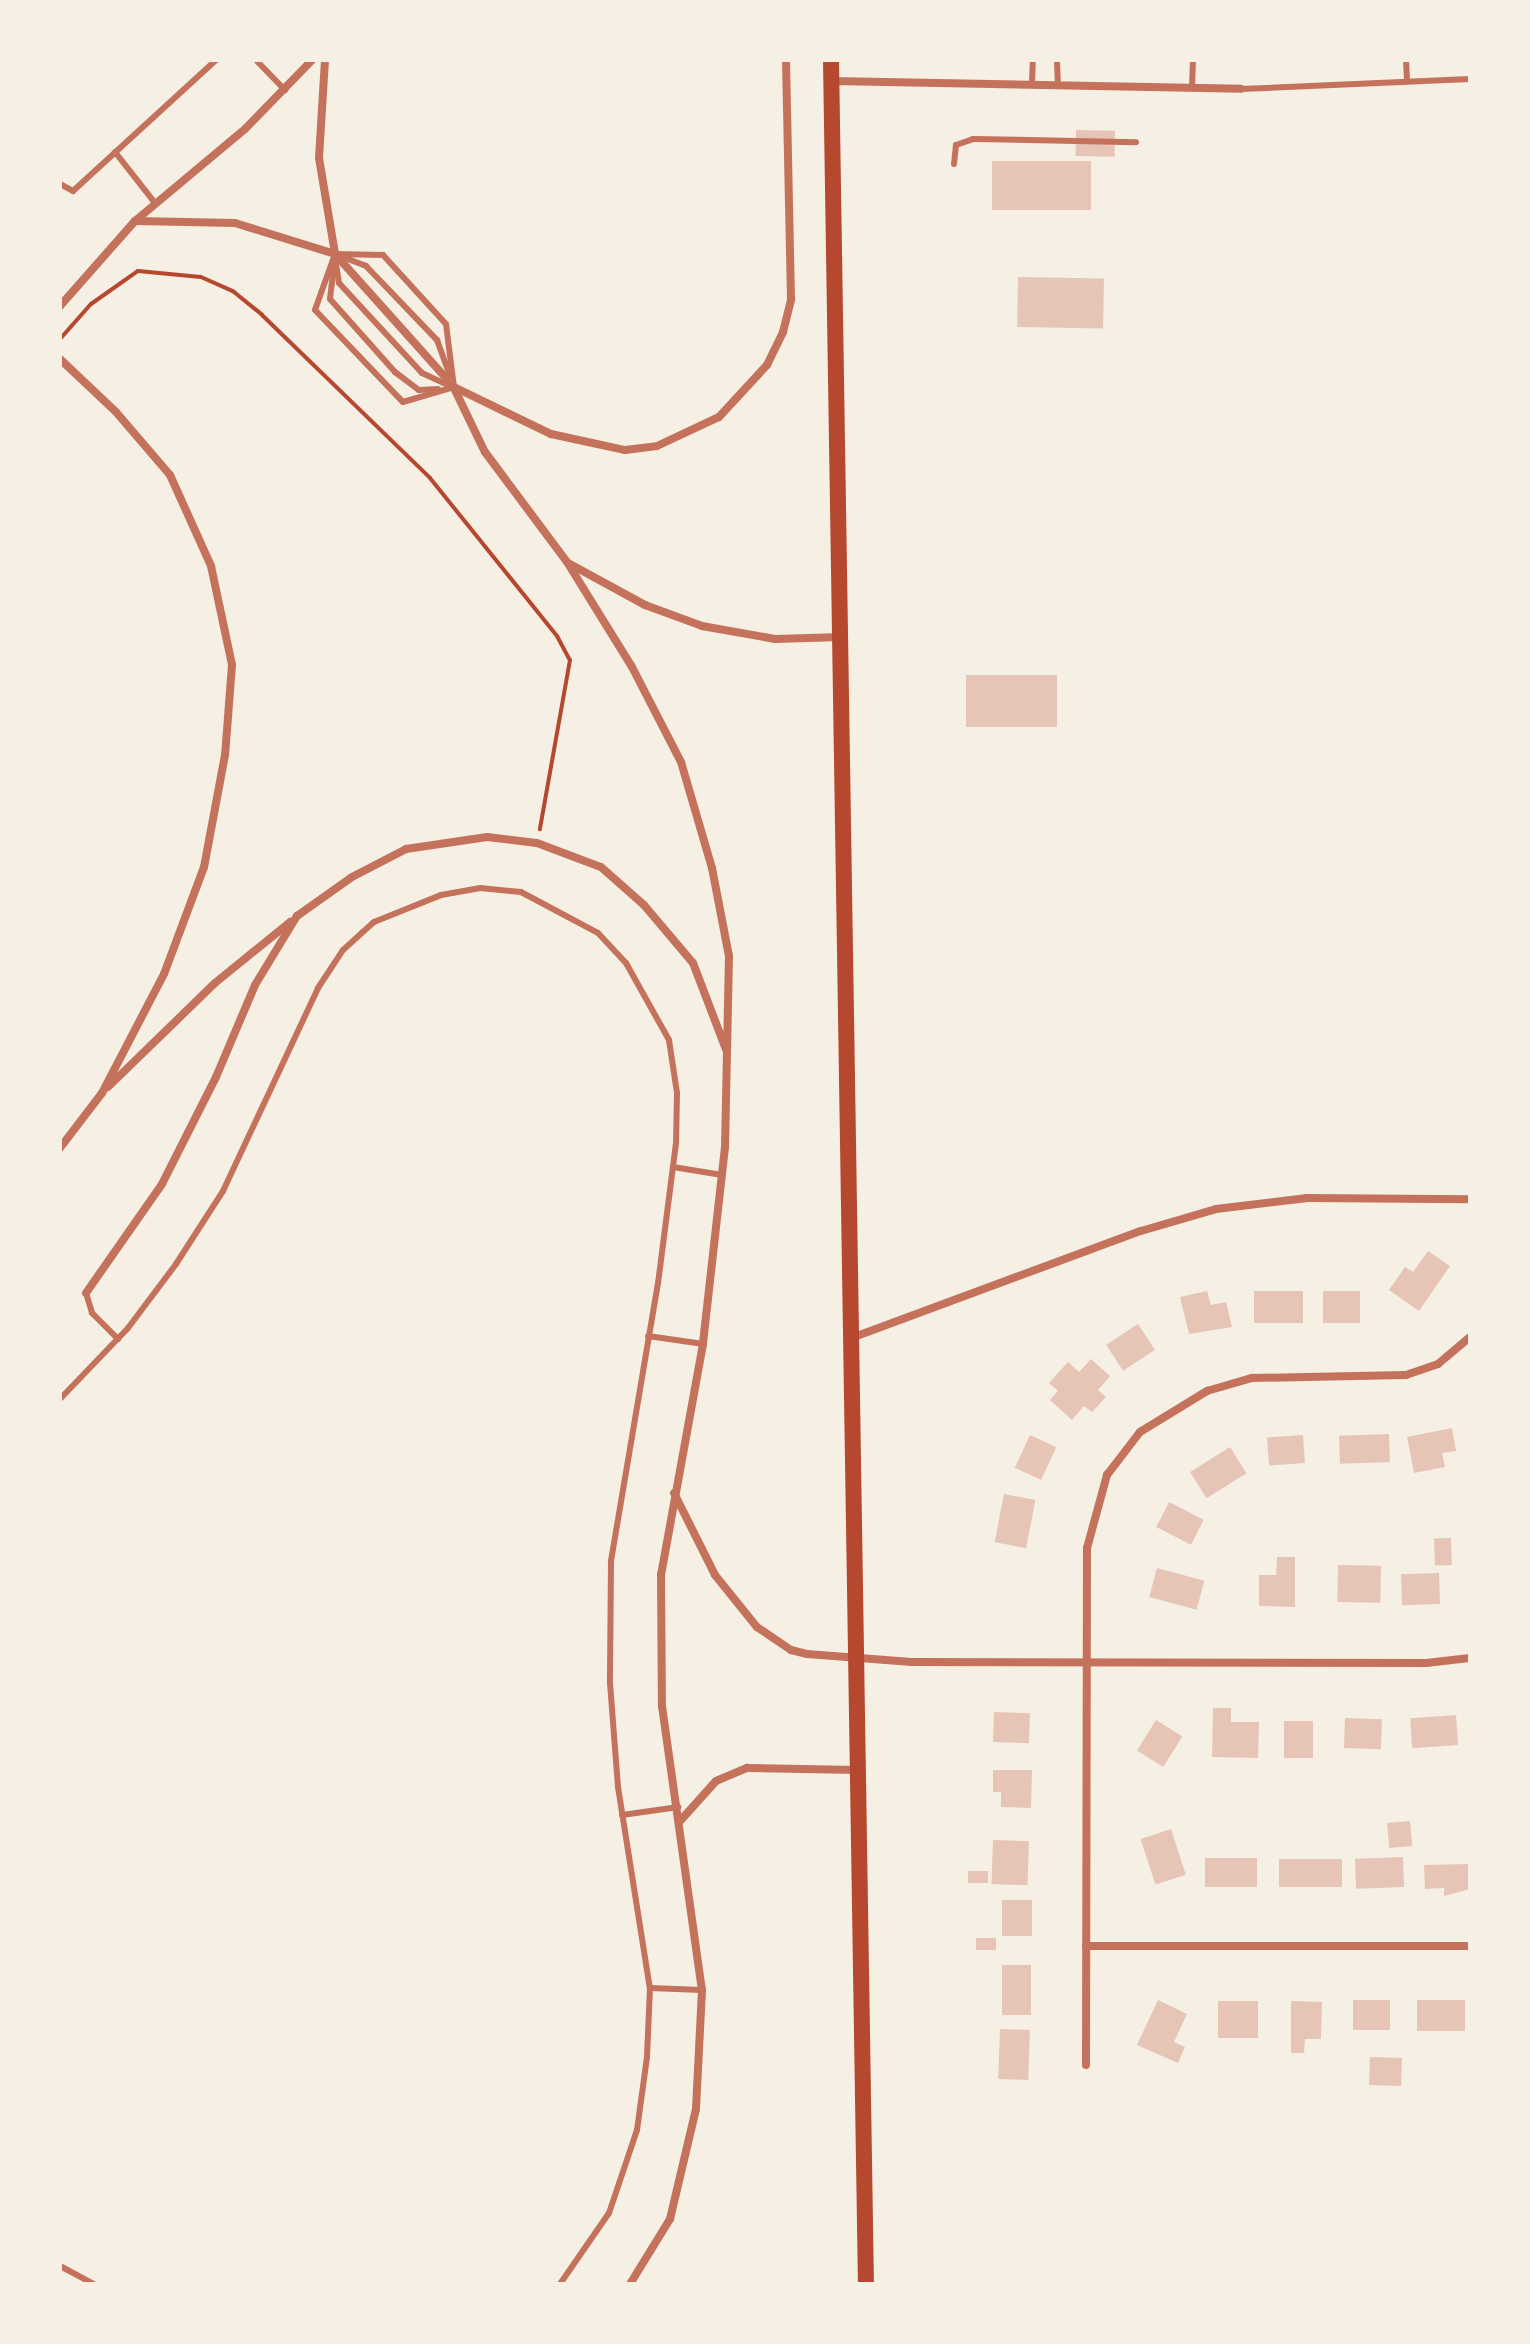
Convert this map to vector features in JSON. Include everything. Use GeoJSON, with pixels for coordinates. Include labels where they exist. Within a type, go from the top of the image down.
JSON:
{"type":"FeatureCollection","features":[{"type":"Feature","properties":{"kind":"main road"},"geometry":{"type":"LineString","coordinates":[[831,60],[854,1337],[857,1770],[866,2284]]}},
{"type":"Feature","properties":{"kind":"street"},"geometry":{"type":"LineString","coordinates":[[60,306],[135,221],[285,90],[312,60]]}},
{"type":"Feature","properties":{"kind":"street"},"geometry":{"type":"LineString","coordinates":[[325,60],[319,158],[335,254]]}},
{"type":"Feature","properties":{"kind":"street"},"geometry":{"type":"LineString","coordinates":[[454,387],[551,434],[625,450],[657,446],[694,432],[741,398],[772,354],[791,299],[786,60]]}},
{"type":"Feature","properties":{"kind":"street"},"geometry":{"type":"LineString","coordinates":[[832,81],[1241,89]]}},
{"type":"Feature","properties":{"kind":"street"},"geometry":{"type":"LineString","coordinates":[[135,221],[235,223],[335,254],[454,387],[485,452],[567,562],[632,667],[681,762],[712,868],[729,956],[722,1175],[703,1344],[661,1574],[662,1706],[681,1820],[702,1990],[696,2109],[670,2219],[630,2284]]}},
{"type":"Feature","properties":{"kind":"street"},"geometry":{"type":"LineString","coordinates":[[60,359],[116,412],[170,475],[211,566],[232,665],[225,755],[204,867],[164,974],[102,1093]]}},
{"type":"Feature","properties":{"kind":"street"},"geometry":{"type":"LineString","coordinates":[[567,562],[645,605],[702,626],[775,639],[842,637]]}},
{"type":"Feature","properties":{"kind":"street"},"geometry":{"type":"LineString","coordinates":[[60,1148],[102,1093],[215,983],[297,916],[352,877],[406,849],[487,837],[537,843],[601,867],[644,905],[693,963],[727,1052]]}},
{"type":"Feature","properties":{"kind":"street"},"geometry":{"type":"LineString","coordinates":[[86,1293],[162,1184],[216,1077],[255,985],[297,916]]}},
{"type":"Feature","properties":{"kind":"street"},"geometry":{"type":"LineString","coordinates":[[854,1337],[1141,1231],[1216,1209],[1307,1198],[1470,1199]]}},
{"type":"Feature","properties":{"kind":"street"},"geometry":{"type":"LineString","coordinates":[[1086,2065],[1084,1663],[1091,1521],[1107,1475],[1140,1432],[1183,1402],[1229,1383],[1286,1376],[1406,1375],[1438,1364],[1470,1337]]}},
{"type":"Feature","properties":{"kind":"street"},"geometry":{"type":"LineString","coordinates":[[674,1492],[715,1575],[757,1627],[791,1650],[858,1658],[1084,1663],[1426,1663],[1470,1658]]}},
{"type":"Feature","properties":{"kind":"street"},"geometry":{"type":"LineString","coordinates":[[681,1820],[716,1781],[747,1768],[857,1770]]}},
{"type":"Feature","properties":{"kind":"street"},"geometry":{"type":"LineString","coordinates":[[1086,1946],[1470,1946]]}},
{"type":"Feature","properties":{"kind":"lane"},"geometry":{"type":"LineString","coordinates":[[60,184],[73,191],[216,60]]}},
{"type":"Feature","properties":{"kind":"lane"},"geometry":{"type":"LineString","coordinates":[[256,60],[285,90]]}},
{"type":"Feature","properties":{"kind":"lane"},"geometry":{"type":"LineString","coordinates":[[1032,84],[1033,60]]}},
{"type":"Feature","properties":{"kind":"lane"},"geometry":{"type":"LineString","coordinates":[[1057,60],[1058,84]]}},
{"type":"Feature","properties":{"kind":"lane"},"geometry":{"type":"LineString","coordinates":[[1192,88],[1193,60]]}},
{"type":"Feature","properties":{"kind":"lane"},"geometry":{"type":"LineString","coordinates":[[1406,60],[1407,78]]}},
{"type":"Feature","properties":{"kind":"lane"},"geometry":{"type":"LineString","coordinates":[[1241,89],[1407,78],[1470,79]]}},
{"type":"Feature","properties":{"kind":"lane"},"geometry":{"type":"LineString","coordinates":[[954,164],[956,145],[973,139],[1136,142]]}},
{"type":"Feature","properties":{"kind":"lane"},"geometry":{"type":"LineString","coordinates":[[115,152],[155,203]]}},
{"type":"Feature","properties":{"kind":"lane"},"geometry":{"type":"LineString","coordinates":[[335,254],[366,266],[437,340],[454,387]]}},
{"type":"Feature","properties":{"kind":"lane"},"geometry":{"type":"LineString","coordinates":[[335,254],[383,255],[446,324],[454,387]]}},
{"type":"Feature","properties":{"kind":"lane"},"geometry":{"type":"LineString","coordinates":[[335,254],[339,283],[422,373],[454,387]]}},
{"type":"Feature","properties":{"kind":"lane"},"geometry":{"type":"LineString","coordinates":[[335,254],[330,299],[419,390],[454,387]]}},
{"type":"Feature","properties":{"kind":"lane"},"geometry":{"type":"LineString","coordinates":[[335,254],[315,310],[403,402],[454,387]]}},
{"type":"Feature","properties":{"kind":"lane"},"geometry":{"type":"LineString","coordinates":[[60,1399],[118,1339],[223,1191],[318,988],[343,950],[374,922],[441,895],[480,888],[521,892],[598,933],[626,963],[669,1040],[677,1093],[673,1167],[611,1562],[610,1683],[622,1815],[650,1988],[647,2057],[634,2140],[609,2213],[560,2284]]}},
{"type":"Feature","properties":{"kind":"lane"},"geometry":{"type":"LineString","coordinates":[[673,1167],[722,1175]]}},
{"type":"Feature","properties":{"kind":"lane"},"geometry":{"type":"LineString","coordinates":[[86,1293],[92,1313],[118,1339]]}},
{"type":"Feature","properties":{"kind":"lane"},"geometry":{"type":"LineString","coordinates":[[648,1336],[703,1344]]}},
{"type":"Feature","properties":{"kind":"lane"},"geometry":{"type":"LineString","coordinates":[[622,1815],[679,1807]]}},
{"type":"Feature","properties":{"kind":"lane"},"geometry":{"type":"LineString","coordinates":[[650,1988],[702,1990]]}},
{"type":"Feature","properties":{"kind":"lane"},"geometry":{"type":"LineString","coordinates":[[60,2266],[94,2284]]}},
{"type":"Feature","properties":{"kind":"path"},"geometry":{"type":"LineString","coordinates":[[60,339],[91,304],[138,271],[201,277],[234,292],[430,478],[557,636],[570,660],[537,843]]}},
{"type":"Feature","properties":{"kind":"building"},"geometry":{"type":"Polygon","coordinates":[[[1076,130],[1115,131],[1115,157],[1076,156],[1076,130]]]}},
{"type":"Feature","properties":{"kind":"building"},"geometry":{"type":"Polygon","coordinates":[[[992,161],[1091,161],[1091,210],[992,210],[992,161]]]}},
{"type":"Feature","properties":{"kind":"building"},"geometry":{"type":"Polygon","coordinates":[[[1018,277],[1104,279],[1103,328],[1017,327],[1018,277]]]}},
{"type":"Feature","properties":{"kind":"building"},"geometry":{"type":"Polygon","coordinates":[[[966,675],[1057,675],[1057,727],[966,727],[966,675]]]}},
{"type":"Feature","properties":{"kind":"building"},"geometry":{"type":"Polygon","coordinates":[[[1428,1251],[1450,1266],[1419,1311],[1389,1290],[1405,1267],[1413,1272],[1428,1251]]]}},
{"type":"Feature","properties":{"kind":"building"},"geometry":{"type":"Polygon","coordinates":[[[1207,1291],[1211,1305],[1226,1302],[1232,1327],[1189,1334],[1180,1297],[1207,1291]]]}},
{"type":"Feature","properties":{"kind":"building"},"geometry":{"type":"Polygon","coordinates":[[[1254,1291],[1303,1291],[1303,1323],[1254,1323],[1254,1291]]]}},
{"type":"Feature","properties":{"kind":"building"},"geometry":{"type":"Polygon","coordinates":[[[1323,1291],[1360,1291],[1360,1323],[1323,1323],[1323,1291]]]}},
{"type":"Feature","properties":{"kind":"building"},"geometry":{"type":"Polygon","coordinates":[[[1138,1324],[1155,1350],[1123,1371],[1106,1345],[1138,1324]]]}},
{"type":"Feature","properties":{"kind":"building"},"geometry":{"type":"Polygon","coordinates":[[[1091,1359],[1110,1376],[1098,1390],[1106,1397],[1092,1412],[1084,1406],[1072,1420],[1050,1400],[1058,1391],[1049,1383],[1068,1362],[1079,1372],[1091,1359]]]}},
{"type":"Feature","properties":{"kind":"building"},"geometry":{"type":"Polygon","coordinates":[[[1452,1428],[1456,1451],[1442,1453],[1445,1467],[1414,1473],[1407,1437],[1452,1428]]]}},
{"type":"Feature","properties":{"kind":"building"},"geometry":{"type":"Polygon","coordinates":[[[1389,1434],[1390,1462],[1340,1464],[1339,1436],[1389,1434]]]}},
{"type":"Feature","properties":{"kind":"building"},"geometry":{"type":"Polygon","coordinates":[[[1030,1435],[1056,1447],[1041,1480],[1015,1468],[1030,1435]]]}},
{"type":"Feature","properties":{"kind":"building"},"geometry":{"type":"Polygon","coordinates":[[[1303,1435],[1305,1463],[1269,1465],[1267,1438],[1303,1435]]]}},
{"type":"Feature","properties":{"kind":"building"},"geometry":{"type":"Polygon","coordinates":[[[1230,1447],[1246,1473],[1207,1498],[1190,1472],[1230,1447]]]}},
{"type":"Feature","properties":{"kind":"building"},"geometry":{"type":"Polygon","coordinates":[[[1004,1494],[1035,1500],[1026,1548],[995,1542],[1004,1494]]]}},
{"type":"Feature","properties":{"kind":"building"},"geometry":{"type":"Polygon","coordinates":[[[1169,1502],[1204,1520],[1191,1545],[1156,1527],[1169,1502]]]}},
{"type":"Feature","properties":{"kind":"building"},"geometry":{"type":"Polygon","coordinates":[[[1451,1538],[1452,1565],[1435,1566],[1434,1539],[1451,1538]]]}},
{"type":"Feature","properties":{"kind":"building"},"geometry":{"type":"Polygon","coordinates":[[[1277,1557],[1295,1557],[1295,1607],[1259,1606],[1259,1575],[1276,1575],[1277,1557]]]}},
{"type":"Feature","properties":{"kind":"building"},"geometry":{"type":"Polygon","coordinates":[[[1338,1565],[1381,1566],[1380,1603],[1337,1602],[1338,1565]]]}},
{"type":"Feature","properties":{"kind":"building"},"geometry":{"type":"Polygon","coordinates":[[[1157,1568],[1204,1581],[1197,1610],[1149,1597],[1157,1568]]]}},
{"type":"Feature","properties":{"kind":"building"},"geometry":{"type":"Polygon","coordinates":[[[1439,1573],[1440,1604],[1402,1605],[1401,1574],[1439,1573]]]}},
{"type":"Feature","properties":{"kind":"building"},"geometry":{"type":"Polygon","coordinates":[[[1213,1708],[1231,1708],[1231,1722],[1259,1722],[1258,1758],[1212,1757],[1213,1708]]]}},
{"type":"Feature","properties":{"kind":"building"},"geometry":{"type":"Polygon","coordinates":[[[994,1712],[1030,1713],[1029,1743],[993,1742],[994,1712]]]}},
{"type":"Feature","properties":{"kind":"building"},"geometry":{"type":"Polygon","coordinates":[[[1456,1715],[1458,1745],[1412,1748],[1410,1718],[1456,1715]]]}},
{"type":"Feature","properties":{"kind":"building"},"geometry":{"type":"Polygon","coordinates":[[[1345,1718],[1382,1719],[1381,1749],[1344,1748],[1345,1718]]]}},
{"type":"Feature","properties":{"kind":"building"},"geometry":{"type":"Polygon","coordinates":[[[1156,1720],[1182,1736],[1163,1767],[1137,1751],[1156,1720]]]}},
{"type":"Feature","properties":{"kind":"building"},"geometry":{"type":"Polygon","coordinates":[[[1284,1721],[1313,1721],[1313,1758],[1284,1758],[1284,1721]]]}},
{"type":"Feature","properties":{"kind":"building"},"geometry":{"type":"Polygon","coordinates":[[[993,1770],[1032,1770],[1031,1808],[1001,1807],[1001,1792],[993,1792],[993,1770]]]}},
{"type":"Feature","properties":{"kind":"building"},"geometry":{"type":"Polygon","coordinates":[[[1410,1821],[1412,1846],[1389,1848],[1387,1823],[1410,1821]]]}},
{"type":"Feature","properties":{"kind":"building"},"geometry":{"type":"Polygon","coordinates":[[[1171,1829],[1186,1875],[1155,1885],[1141,1839],[1171,1829]]]}},
{"type":"Feature","properties":{"kind":"building"},"geometry":{"type":"Polygon","coordinates":[[[993,1840],[1029,1841],[1027,1885],[991,1884],[993,1840]]]}},
{"type":"Feature","properties":{"kind":"building"},"geometry":{"type":"Polygon","coordinates":[[[1403,1857],[1404,1887],[1356,1889],[1355,1859],[1403,1857]]]}},
{"type":"Feature","properties":{"kind":"building"},"geometry":{"type":"Polygon","coordinates":[[[1205,1858],[1257,1858],[1257,1887],[1205,1887],[1205,1858]]]}},
{"type":"Feature","properties":{"kind":"building"},"geometry":{"type":"Polygon","coordinates":[[[1279,1859],[1342,1859],[1342,1887],[1279,1887],[1279,1859]]]}},
{"type":"Feature","properties":{"kind":"building"},"geometry":{"type":"Polygon","coordinates":[[[1470,1864],[1470,1889],[1444,1896],[1444,1888],[1425,1889],[1424,1865],[1470,1864]]]}},
{"type":"Feature","properties":{"kind":"building"},"geometry":{"type":"Polygon","coordinates":[[[968,1871],[988,1871],[988,1883],[968,1883],[968,1871]]]}},
{"type":"Feature","properties":{"kind":"building"},"geometry":{"type":"Polygon","coordinates":[[[1002,1900],[1032,1900],[1032,1936],[1002,1936],[1002,1900]]]}},
{"type":"Feature","properties":{"kind":"building"},"geometry":{"type":"Polygon","coordinates":[[[976,1938],[996,1938],[996,1950],[976,1950],[976,1938]]]}},
{"type":"Feature","properties":{"kind":"building"},"geometry":{"type":"Polygon","coordinates":[[[1002,1965],[1031,1965],[1031,2015],[1002,2015],[1002,1965]]]}},
{"type":"Feature","properties":{"kind":"building"},"geometry":{"type":"Polygon","coordinates":[[[1158,2000],[1187,2014],[1174,2042],[1185,2047],[1178,2063],[1137,2045],[1158,2000]]]}},
{"type":"Feature","properties":{"kind":"building"},"geometry":{"type":"Polygon","coordinates":[[[1353,2000],[1390,2000],[1390,2030],[1353,2030],[1353,2000]]]}},
{"type":"Feature","properties":{"kind":"building"},"geometry":{"type":"Polygon","coordinates":[[[1417,2000],[1465,2000],[1465,2031],[1417,2031],[1417,2000]]]}},
{"type":"Feature","properties":{"kind":"building"},"geometry":{"type":"Polygon","coordinates":[[[1218,2001],[1258,2001],[1258,2038],[1218,2038],[1218,2001]]]}},
{"type":"Feature","properties":{"kind":"building"},"geometry":{"type":"Polygon","coordinates":[[[1291,2001],[1322,2002],[1321,2039],[1305,2039],[1304,2053],[1291,2053],[1291,2001]]]}},
{"type":"Feature","properties":{"kind":"building"},"geometry":{"type":"Polygon","coordinates":[[[1000,2029],[1030,2030],[1028,2080],[998,2079],[1000,2029]]]}},
{"type":"Feature","properties":{"kind":"building"},"geometry":{"type":"Polygon","coordinates":[[[1370,2057],[1402,2058],[1401,2086],[1369,2085],[1370,2057]]]}}]}
